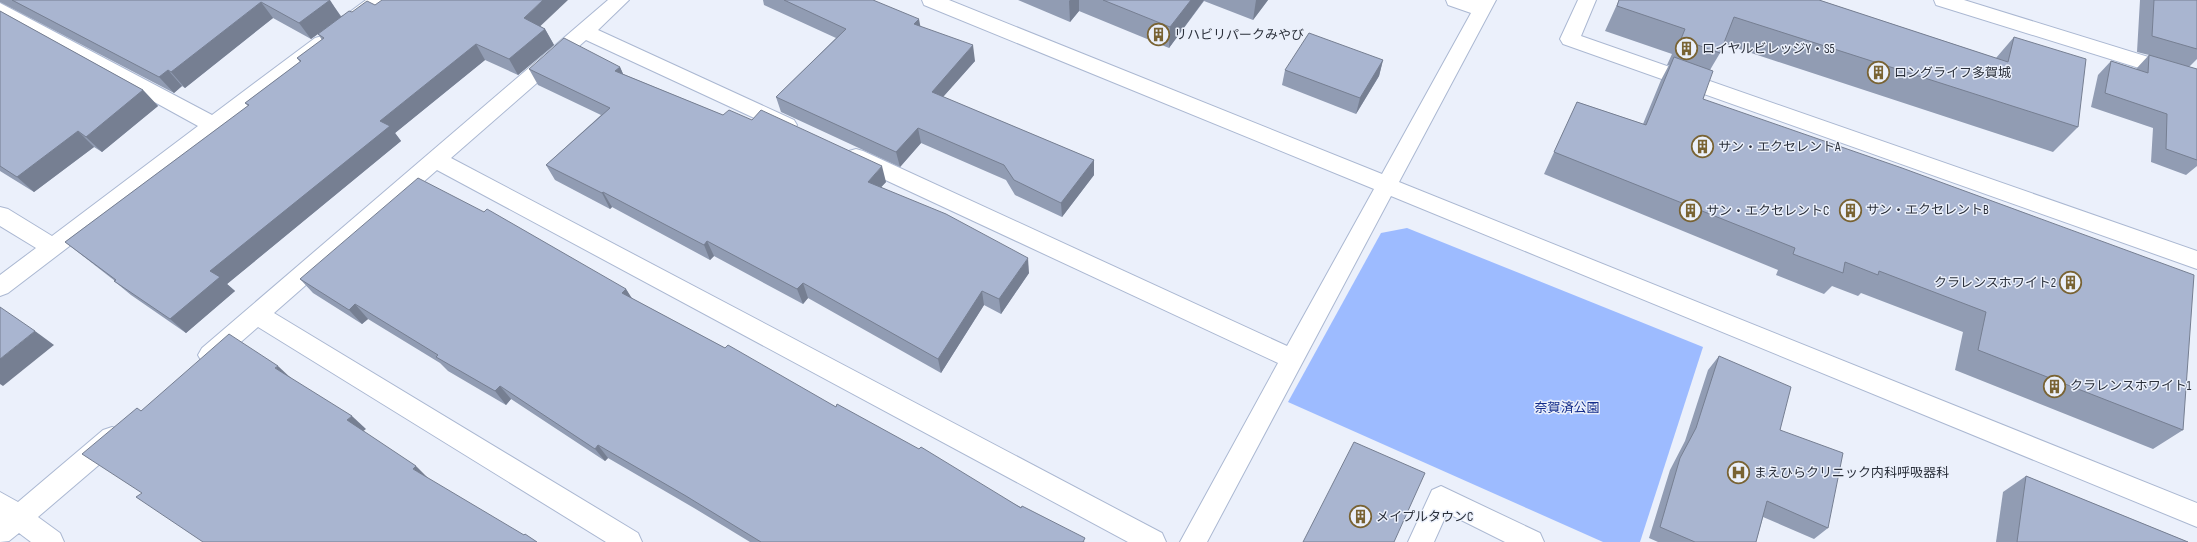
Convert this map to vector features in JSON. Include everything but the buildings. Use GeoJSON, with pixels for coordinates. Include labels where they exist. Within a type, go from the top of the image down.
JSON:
{"type":"FeatureCollection","features":[{"type":"Feature","properties":{"kind":"street"},"geometry":{"type":"LineString","coordinates":[[0,287],[379,0]]}},
{"type":"Feature","properties":{"kind":"street"},"geometry":{"type":"LineString","coordinates":[[198,366],[585,32],[620,0]]}},
{"type":"Feature","properties":{"kind":"street"},"geometry":{"type":"LineString","coordinates":[[931,0],[1385,186],[2197,515]]}},
{"type":"Feature","properties":{"kind":"street"},"geometry":{"type":"LineString","coordinates":[[1193,542],[1385,186],[1485,5],[1454,0]]}},
{"type":"Feature","properties":{"kind":"street"},"geometry":{"type":"LineString","coordinates":[[1588,0],[1570,39],[2197,260]]}},
{"type":"Feature","properties":{"kind":"street"},"geometry":{"type":"LineString","coordinates":[[1942,0],[2197,79]]}},
{"type":"Feature","properties":{"kind":"street"},"geometry":{"type":"LineString","coordinates":[[0,9],[213,125]]}},
{"type":"Feature","properties":{"kind":"street"},"geometry":{"type":"LineString","coordinates":[[585,32],[801,132]]}},
{"type":"Feature","properties":{"kind":"street"},"geometry":{"type":"LineString","coordinates":[[838,149],[1292,359]]}},
{"type":"Feature","properties":{"kind":"street"},"geometry":{"type":"LineString","coordinates":[[436,160],[1153,542]]}},
{"type":"Feature","properties":{"kind":"street"},"geometry":{"type":"LineString","coordinates":[[0,215],[52,247]]}},
{"type":"Feature","properties":{"kind":"street"},"geometry":{"type":"LineString","coordinates":[[257,315],[629,542]]}},
{"type":"Feature","properties":{"kind":"street"},"geometry":{"type":"LineString","coordinates":[[0,533],[9,511],[126,426]]}},
{"type":"Feature","properties":{"kind":"street"},"geometry":{"type":"LineString","coordinates":[[1421,542],[1441,498],[1531,542]]}},
{"type":"Feature","properties":{"kind":"street"},"geometry":{"type":"LineString","coordinates":[[9,511],[51,542]]}},
{"type":"Feature","properties":{"kind":"green space","name":"奈賀済公園"},"geometry":{"type":"Polygon","coordinates":[[[1407,228],[1703,347],[1640,542],[1603,542],[1288,402],[1381,233],[1407,228]]]}},
{"type":"Feature","properties":{"kind":"place","name":"リハビリパークみやび"},"geometry":{"type":"Point","coordinates":[1158,35]}},
{"type":"Feature","properties":{"kind":"place","name":"ロイヤルビレッジY・S5"},"geometry":{"type":"Point","coordinates":[1687,49]}},
{"type":"Feature","properties":{"kind":"place","name":"ロングライフ多賀城"},"geometry":{"type":"Point","coordinates":[1878,73]}},
{"type":"Feature","properties":{"kind":"place","name":"サン・エクセレントA"},"geometry":{"type":"Point","coordinates":[1703,147]}},
{"type":"Feature","properties":{"kind":"place","name":"サン・エクセレントB"},"geometry":{"type":"Point","coordinates":[1850,210]}},
{"type":"Feature","properties":{"kind":"place","name":"サン・エクセレントC"},"geometry":{"type":"Point","coordinates":[1690,211]}},
{"type":"Feature","properties":{"kind":"place","name":"クラレンスホワイト2"},"geometry":{"type":"Point","coordinates":[2071,283]}},
{"type":"Feature","properties":{"kind":"place","name":"クラレンスホワイト1"},"geometry":{"type":"Point","coordinates":[2054,386]}},
{"type":"Feature","properties":{"kind":"place","name":"まえひらクリニック内科呼吸器科"},"geometry":{"type":"Point","coordinates":[1739,473]}},
{"type":"Feature","properties":{"kind":"place","name":"メイプルタウンC"},"geometry":{"type":"Point","coordinates":[1361,517]}}]}
